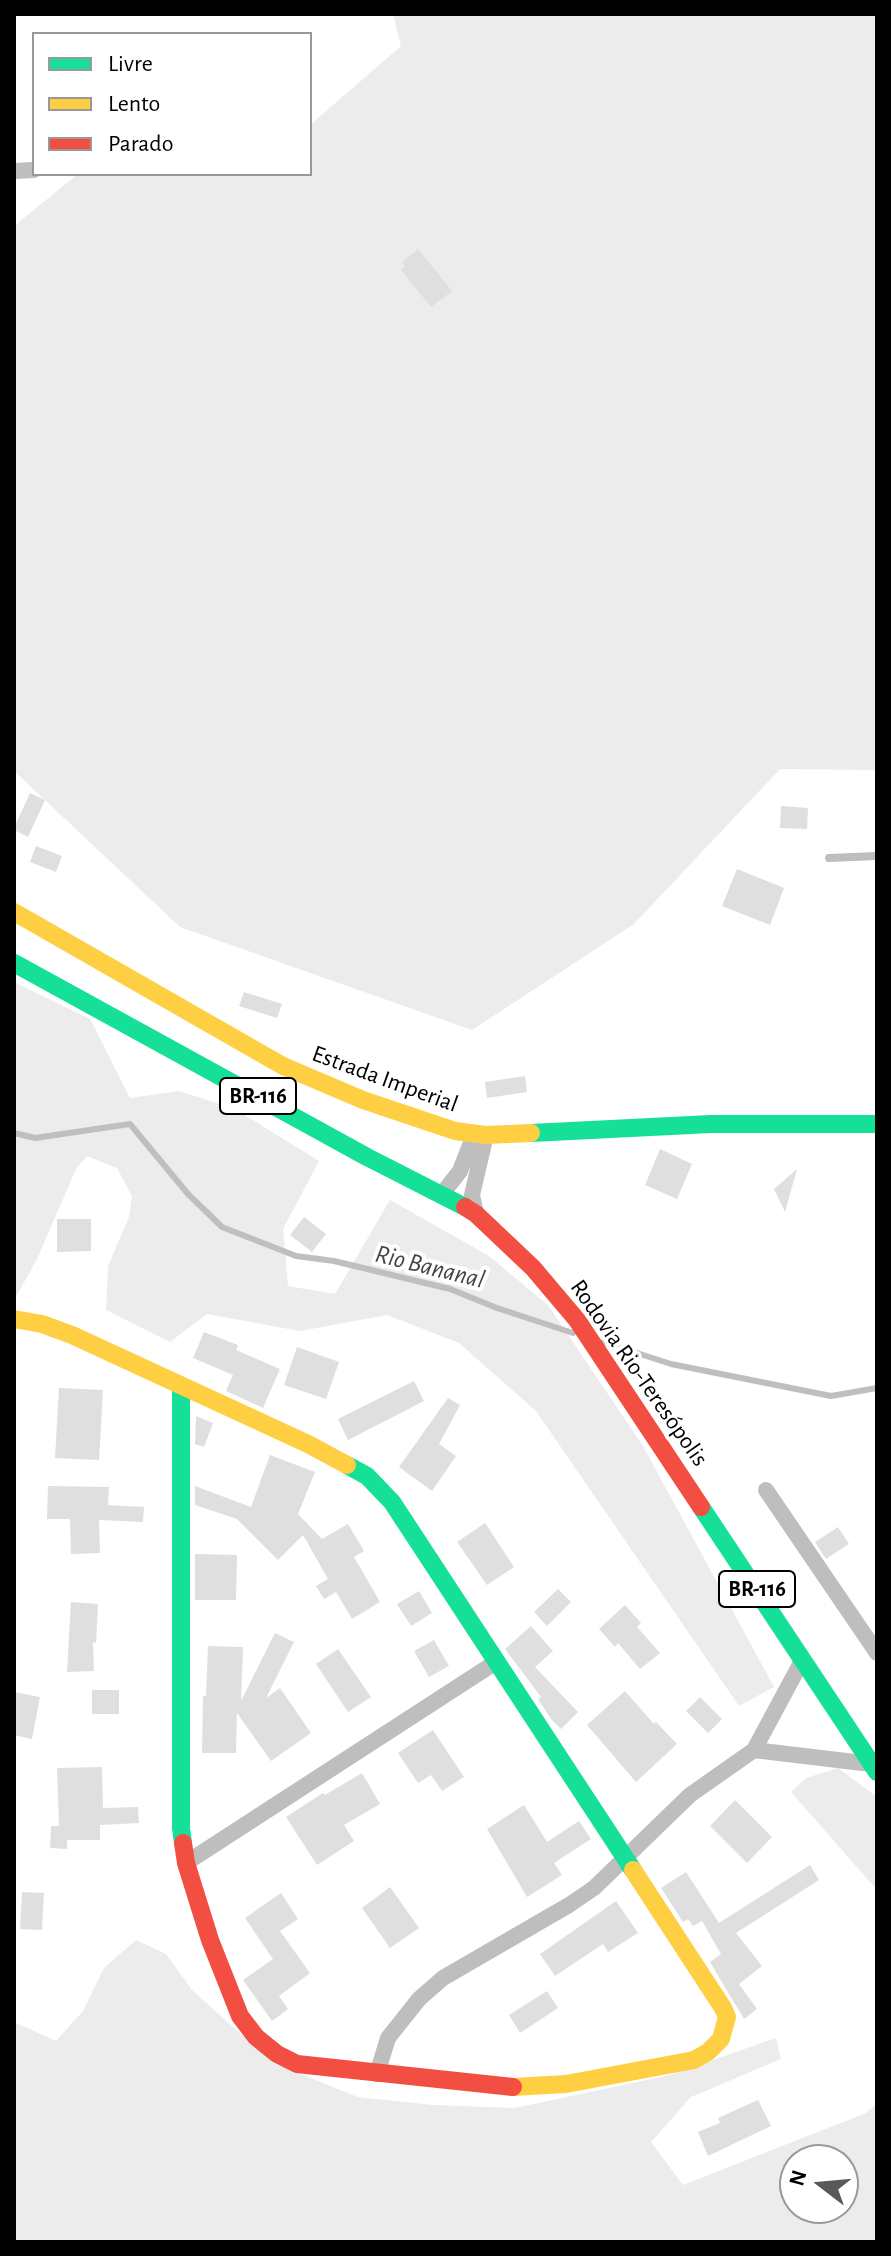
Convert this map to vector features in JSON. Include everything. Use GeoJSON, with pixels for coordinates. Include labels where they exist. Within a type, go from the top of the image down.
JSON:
{"type":"FeatureCollection","features":[{"type":"Feature","properties":{"kind":"main road","name":"Estrada Imperial"},"geometry":{"type":"LineString","coordinates":[[14,912],[283,1066],[363,1100],[455,1131],[480,1135],[711,1124],[877,1124]]}},
{"type":"Feature","properties":{"kind":"main road","name":"Rodovia Rio-Teresópolis"},"geometry":{"type":"LineString","coordinates":[[14,963],[476,1214],[533,1268],[577,1320],[874,1768]]}},
{"type":"Feature","properties":{"kind":"main road"},"geometry":{"type":"LineString","coordinates":[[14,1319],[42,1324],[72,1335],[308,1444],[367,1476],[392,1502],[727,2017],[721,2039],[708,2052],[694,2060],[566,2084],[525,2088],[297,2064],[277,2054],[256,2037],[240,2016],[196,1901],[181,1828],[181,1387]]}},
{"type":"Feature","properties":{"kind":"street"},"geometry":{"type":"LineString","coordinates":[[442,1194],[460,1171],[480,1135]]}},
{"type":"Feature","properties":{"kind":"street"},"geometry":{"type":"LineString","coordinates":[[476,1214],[472,1195],[480,1135]]}},
{"type":"Feature","properties":{"kind":"street"},"geometry":{"type":"LineString","coordinates":[[766,1490],[877,1653]]}},
{"type":"Feature","properties":{"kind":"street"},"geometry":{"type":"LineString","coordinates":[[377,2074],[388,2038],[419,1999],[443,1978],[569,1905],[625,1860],[690,1795],[754,1750],[803,1659]]}},
{"type":"Feature","properties":{"kind":"street"},"geometry":{"type":"LineString","coordinates":[[186,1863],[496,1662]]}},
{"type":"Feature","properties":{"kind":"street"},"geometry":{"type":"LineString","coordinates":[[754,1750],[874,1768]]}},
{"type":"Feature","properties":{"kind":"lane"},"geometry":{"type":"LineString","coordinates":[[829,858],[877,856]]}},
{"type":"Feature","properties":{"kind":"shaded area"},"geometry":{"type":"Polygon","coordinates":[[[393,14],[877,14],[877,770],[780,769],[634,924],[472,1030],[180,927],[14,771],[14,226],[76,176],[312,176],[312,123],[401,46],[393,14]]]}},
{"type":"Feature","properties":{"kind":"shaded area"},"geometry":{"type":"Polygon","coordinates":[[[14,982],[90,1019],[130,1098],[179,1091],[235,1109],[319,1161],[283,1229],[288,1286],[335,1294],[390,1200],[489,1256],[548,1305],[643,1446],[774,1687],[739,1706],[536,1411],[459,1343],[387,1315],[300,1331],[207,1314],[170,1342],[106,1310],[108,1266],[129,1217],[132,1196],[117,1168],[87,1156],[76,1169],[37,1259],[17,1295],[14,1294],[14,982]]]}},
{"type":"Feature","properties":{"kind":"shaded area"},"geometry":{"type":"Polygon","coordinates":[[[838,1768],[877,1797],[877,1890],[791,1792],[806,1778],[838,1768]]]}},
{"type":"Feature","properties":{"kind":"shaded area"},"geometry":{"type":"Polygon","coordinates":[[[136,1940],[166,1954],[192,1990],[273,2063],[358,2097],[432,2105],[515,2108],[670,2075],[776,2038],[781,2059],[691,2097],[651,2142],[683,2185],[779,2147],[779,2224],[859,2224],[859,2144],[787,2144],[866,2113],[877,2103],[877,2242],[14,2242],[14,2022],[56,2041],[83,2011],[104,1968],[136,1940]]]}},
{"type":"Feature","properties":{"kind":"building"},"geometry":{"type":"Polygon","coordinates":[[[418,249],[452,291],[431,307],[401,270],[405,267],[402,262],[418,249]]]}},
{"type":"Feature","properties":{"kind":"building"},"geometry":{"type":"Polygon","coordinates":[[[30,793],[45,800],[28,837],[14,828],[30,793]]]}},
{"type":"Feature","properties":{"kind":"building"},"geometry":{"type":"Polygon","coordinates":[[[781,806],[808,808],[807,829],[780,828],[781,806]]]}},
{"type":"Feature","properties":{"kind":"building"},"geometry":{"type":"Polygon","coordinates":[[[36,846],[62,856],[56,872],[30,862],[36,846]]]}},
{"type":"Feature","properties":{"kind":"building"},"geometry":{"type":"Polygon","coordinates":[[[737,869],[784,888],[770,925],[722,906],[737,869]]]}},
{"type":"Feature","properties":{"kind":"building"},"geometry":{"type":"Polygon","coordinates":[[[244,992],[282,1004],[277,1018],[239,1006],[244,992]]]}},
{"type":"Feature","properties":{"kind":"building"},"geometry":{"type":"Polygon","coordinates":[[[525,1076],[527,1092],[487,1098],[485,1082],[525,1076]]]}},
{"type":"Feature","properties":{"kind":"building"},"geometry":{"type":"Polygon","coordinates":[[[660,1149],[692,1164],[677,1199],[645,1185],[660,1149]]]}},
{"type":"Feature","properties":{"kind":"building"},"geometry":{"type":"Polygon","coordinates":[[[797,1169],[785,1212],[774,1189],[797,1169]]]}},
{"type":"Feature","properties":{"kind":"building"},"geometry":{"type":"Polygon","coordinates":[[[304,1217],[326,1234],[312,1252],[290,1235],[304,1217]]]}},
{"type":"Feature","properties":{"kind":"building"},"geometry":{"type":"Polygon","coordinates":[[[57,1219],[91,1219],[91,1251],[57,1252],[57,1219]]]}},
{"type":"Feature","properties":{"kind":"building"},"geometry":{"type":"Polygon","coordinates":[[[204,1332],[238,1345],[236,1350],[280,1369],[263,1408],[226,1391],[233,1375],[193,1358],[204,1332]]]}},
{"type":"Feature","properties":{"kind":"building"},"geometry":{"type":"Polygon","coordinates":[[[297,1347],[339,1362],[326,1399],[284,1385],[297,1347]]]}},
{"type":"Feature","properties":{"kind":"building"},"geometry":{"type":"Polygon","coordinates":[[[414,1381],[424,1401],[348,1440],[338,1419],[414,1381]]]}},
{"type":"Feature","properties":{"kind":"building"},"geometry":{"type":"Polygon","coordinates":[[[59,1388],[103,1390],[99,1460],[55,1458],[59,1388]]]}},
{"type":"Feature","properties":{"kind":"building"},"geometry":{"type":"Polygon","coordinates":[[[448,1398],[460,1405],[439,1444],[456,1456],[432,1491],[399,1467],[448,1398]]]}},
{"type":"Feature","properties":{"kind":"building"},"geometry":{"type":"Polygon","coordinates":[[[196,1416],[213,1423],[204,1447],[195,1444],[196,1416]]]}},
{"type":"Feature","properties":{"kind":"building"},"geometry":{"type":"Polygon","coordinates":[[[270,1455],[315,1472],[298,1514],[322,1539],[348,1524],[364,1551],[354,1557],[380,1602],[352,1619],[336,1592],[324,1599],[316,1586],[328,1579],[303,1535],[278,1560],[237,1519],[195,1505],[195,1486],[251,1507],[270,1455]]]}},
{"type":"Feature","properties":{"kind":"building"},"geometry":{"type":"Polygon","coordinates":[[[48,1486],[109,1487],[108,1505],[144,1507],[143,1522],[99,1520],[100,1553],[71,1554],[70,1519],[47,1519],[48,1486]]]}},
{"type":"Feature","properties":{"kind":"building"},"geometry":{"type":"Polygon","coordinates":[[[485,1523],[514,1567],[487,1585],[457,1542],[485,1523]]]}},
{"type":"Feature","properties":{"kind":"building"},"geometry":{"type":"Polygon","coordinates":[[[838,1527],[849,1544],[826,1559],[815,1542],[838,1527]]]}},
{"type":"Feature","properties":{"kind":"building"},"geometry":{"type":"Polygon","coordinates":[[[195,1554],[237,1555],[236,1600],[195,1600],[195,1554]]]}},
{"type":"Feature","properties":{"kind":"building"},"geometry":{"type":"Polygon","coordinates":[[[558,1589],[571,1602],[547,1626],[534,1612],[558,1589]]]}},
{"type":"Feature","properties":{"kind":"building"},"geometry":{"type":"Polygon","coordinates":[[[419,1591],[432,1613],[411,1626],[397,1604],[419,1591]]]}},
{"type":"Feature","properties":{"kind":"building"},"geometry":{"type":"Polygon","coordinates":[[[71,1602],[98,1604],[96,1643],[93,1642],[94,1671],[67,1672],[71,1602]]]}},
{"type":"Feature","properties":{"kind":"building"},"geometry":{"type":"Polygon","coordinates":[[[625,1605],[641,1623],[637,1627],[660,1653],[640,1669],[618,1643],[615,1647],[599,1629],[625,1605]]]}},
{"type":"Feature","properties":{"kind":"building"},"geometry":{"type":"Polygon","coordinates":[[[531,1626],[553,1651],[535,1667],[578,1712],[561,1729],[551,1719],[538,1699],[541,1697],[505,1649],[531,1626]]]}},
{"type":"Feature","properties":{"kind":"building"},"geometry":{"type":"Polygon","coordinates":[[[275,1633],[294,1642],[266,1698],[280,1688],[311,1733],[271,1761],[237,1713],[236,1753],[202,1753],[208,1646],[243,1647],[241,1701],[275,1633]]]}},
{"type":"Feature","properties":{"kind":"building"},"geometry":{"type":"Polygon","coordinates":[[[434,1640],[449,1666],[429,1677],[414,1651],[434,1640]]]}},
{"type":"Feature","properties":{"kind":"building"},"geometry":{"type":"Polygon","coordinates":[[[338,1649],[371,1697],[348,1712],[316,1664],[338,1649]]]}},
{"type":"Feature","properties":{"kind":"building"},"geometry":{"type":"Polygon","coordinates":[[[92,1690],[119,1690],[119,1714],[92,1714],[92,1690]]]}},
{"type":"Feature","properties":{"kind":"building"},"geometry":{"type":"Polygon","coordinates":[[[625,1691],[654,1724],[656,1722],[677,1744],[636,1782],[587,1725],[625,1691]]]}},
{"type":"Feature","properties":{"kind":"building"},"geometry":{"type":"Polygon","coordinates":[[[14,1692],[40,1697],[32,1739],[14,1735],[14,1692]]]}},
{"type":"Feature","properties":{"kind":"building"},"geometry":{"type":"Polygon","coordinates":[[[700,1697],[722,1719],[708,1733],[686,1711],[700,1697]]]}},
{"type":"Feature","properties":{"kind":"building"},"geometry":{"type":"Polygon","coordinates":[[[433,1730],[464,1777],[442,1791],[431,1775],[418,1783],[398,1753],[433,1730]]]}},
{"type":"Feature","properties":{"kind":"building"},"geometry":{"type":"Polygon","coordinates":[[[102,1767],[103,1808],[138,1807],[139,1823],[100,1825],[100,1840],[67,1840],[67,1849],[50,1848],[51,1826],[59,1826],[57,1768],[102,1767]]]}},
{"type":"Feature","properties":{"kind":"building"},"geometry":{"type":"Polygon","coordinates":[[[362,1773],[380,1804],[344,1825],[354,1841],[317,1865],[286,1817],[362,1773]]]}},
{"type":"Feature","properties":{"kind":"building"},"geometry":{"type":"Polygon","coordinates":[[[735,1800],[772,1837],[747,1863],[710,1826],[735,1800]]]}},
{"type":"Feature","properties":{"kind":"building"},"geometry":{"type":"Polygon","coordinates":[[[524,1805],[547,1842],[579,1821],[591,1839],[554,1863],[562,1875],[527,1897],[487,1829],[524,1805]]]}},
{"type":"Feature","properties":{"kind":"building"},"geometry":{"type":"Polygon","coordinates":[[[810,1865],[819,1880],[736,1933],[762,1966],[739,1984],[757,2009],[744,2019],[710,1962],[721,1954],[702,1921],[693,1926],[688,1919],[683,1922],[661,1888],[686,1872],[719,1923],[810,1865]]]}},
{"type":"Feature","properties":{"kind":"building"},"geometry":{"type":"Polygon","coordinates":[[[390,1887],[419,1928],[390,1948],[362,1908],[390,1887]]]}},
{"type":"Feature","properties":{"kind":"building"},"geometry":{"type":"Polygon","coordinates":[[[22,1892],[44,1893],[42,1930],[20,1929],[22,1892]]]}},
{"type":"Feature","properties":{"kind":"building"},"geometry":{"type":"Polygon","coordinates":[[[281,1893],[298,1919],[280,1931],[310,1973],[279,1996],[288,2009],[272,2021],[243,1980],[273,1959],[245,1918],[281,1893]]]}},
{"type":"Feature","properties":{"kind":"building"},"geometry":{"type":"Polygon","coordinates":[[[616,1901],[638,1933],[608,1952],[603,1944],[555,1976],[540,1954],[616,1901]]]}},
{"type":"Feature","properties":{"kind":"building"},"geometry":{"type":"Polygon","coordinates":[[[547,1991],[558,2008],[520,2033],[509,2015],[547,1991]]]}},
{"type":"Feature","properties":{"kind":"building"},"geometry":{"type":"Polygon","coordinates":[[[758,2100],[771,2126],[708,2156],[698,2132],[720,2123],[718,2118],[758,2100]]]}},
{"type":"Feature","properties":{"kind":"waterway","name":"Rio Bananal"},"geometry":{"type":"LineString","coordinates":[[14,1133],[35,1138],[130,1124],[188,1194],[222,1227],[296,1256],[334,1261],[450,1289],[573,1333]]}},
{"type":"Feature","properties":{"kind":"waterway","name":"Rio Bananal"},"geometry":{"type":"LineString","coordinates":[[603,1342],[671,1364],[831,1396],[877,1388]]}},
{"type":"Feature","properties":{"kind":"traffic: fast"},"geometry":{"type":"LineString","coordinates":[[14,963],[367,1157],[465,1207]]}},
{"type":"Feature","properties":{"kind":"traffic: fast"},"geometry":{"type":"LineString","coordinates":[[531,1133],[711,1124],[877,1124]]}},
{"type":"Feature","properties":{"kind":"traffic: fast"},"geometry":{"type":"LineString","coordinates":[[181,1387],[183,1843]]}},
{"type":"Feature","properties":{"kind":"traffic: fast"},"geometry":{"type":"LineString","coordinates":[[347,1465],[367,1476],[392,1502],[633,1870]]}},
{"type":"Feature","properties":{"kind":"traffic: fast"},"geometry":{"type":"LineString","coordinates":[[701,1507],[877,1772]]}},
{"type":"Feature","properties":{"kind":"traffic: slow"},"geometry":{"type":"LineString","coordinates":[[14,912],[283,1066],[363,1100],[455,1131],[486,1135],[531,1133]]}},
{"type":"Feature","properties":{"kind":"traffic: slow"},"geometry":{"type":"LineString","coordinates":[[14,1319],[42,1324],[72,1335],[347,1465]]}},
{"type":"Feature","properties":{"kind":"traffic: slow"},"geometry":{"type":"LineString","coordinates":[[513,2087],[566,2084],[694,2060],[721,2039],[727,2017],[723,2008],[633,1870]]}},
{"type":"Feature","properties":{"kind":"traffic: jam"},"geometry":{"type":"LineString","coordinates":[[465,1207],[533,1268],[577,1320],[701,1507]]}},
{"type":"Feature","properties":{"kind":"traffic: jam"},"geometry":{"type":"LineString","coordinates":[[183,1843],[186,1863],[210,1940],[240,2016],[256,2037],[277,2054],[297,2064],[513,2087]]}}]}
